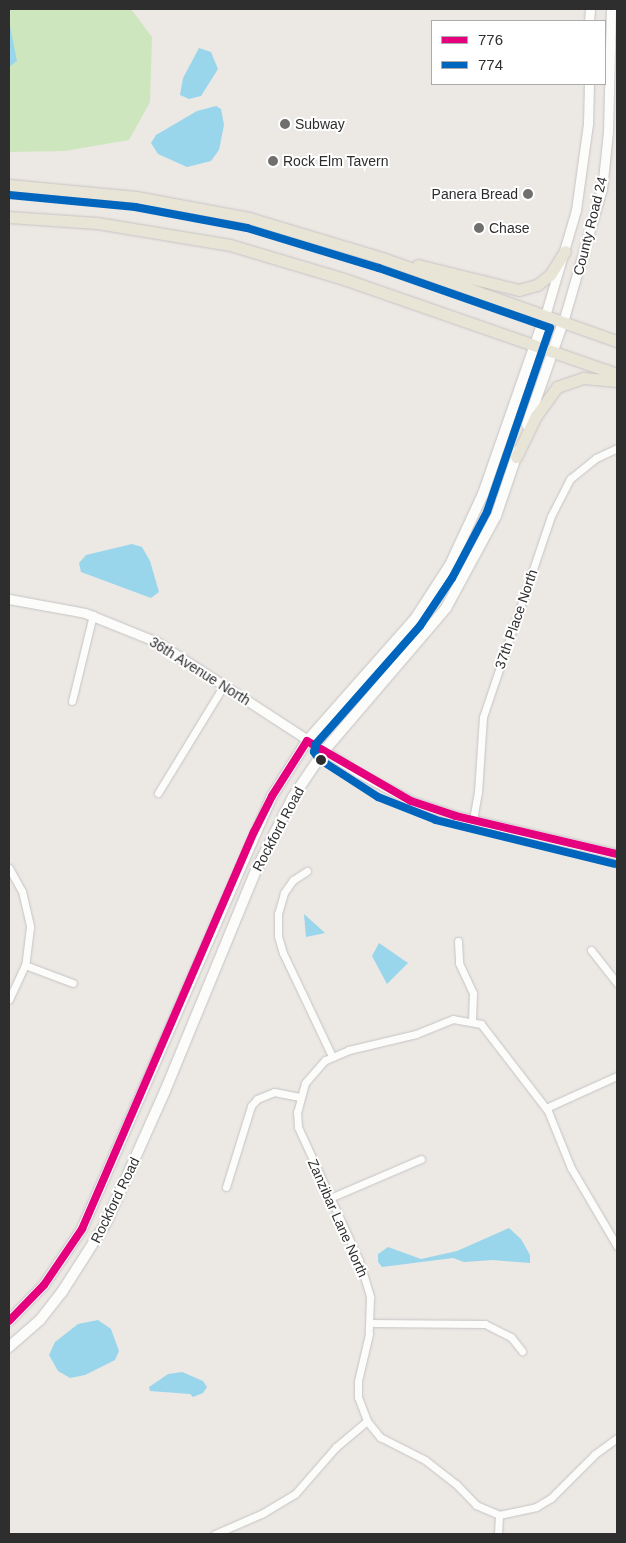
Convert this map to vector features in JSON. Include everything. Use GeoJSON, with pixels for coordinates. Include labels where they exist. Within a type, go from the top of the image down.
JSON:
{"type":"FeatureCollection","features":[{"type":"Feature","properties":{"kind":"main road"},"geometry":{"type":"LineString","coordinates":[[9,185],[81,190],[199,207],[249,218],[382,258],[617,341]]}},
{"type":"Feature","properties":{"kind":"main road"},"geometry":{"type":"LineString","coordinates":[[9,216],[97,223],[230,245],[341,278],[617,374]]}},
{"type":"Feature","properties":{"kind":"main road"},"geometry":{"type":"LineString","coordinates":[[382,258],[519,290],[537,286],[550,275],[565,251]]}},
{"type":"Feature","properties":{"kind":"main road","name":"Rockford Road"},"geometry":{"type":"LineString","coordinates":[[9,1321],[44,1285],[82,1229],[254,832],[272,796],[307,741],[415,619],[450,565],[483,494],[536,346],[544,316]]}},
{"type":"Feature","properties":{"kind":"main road","name":"Rockford Road"},"geometry":{"type":"LineString","coordinates":[[9,1347],[40,1320],[62,1292],[106,1223],[165,1091],[256,870],[293,797],[324,751],[428,632],[446,608],[496,516],[563,322]]}},
{"type":"Feature","properties":{"kind":"main road"},"geometry":{"type":"LineString","coordinates":[[516,457],[541,408],[557,387],[583,378],[617,381]]}},
{"type":"Feature","properties":{"kind":"street","name":"County Road 24"},"geometry":{"type":"LineString","coordinates":[[563,322],[602,189],[608,132],[611,9]]}},
{"type":"Feature","properties":{"kind":"street","name":"County Road 24"},"geometry":{"type":"LineString","coordinates":[[544,316],[565,251],[583,170],[589,85]]}},
{"type":"Feature","properties":{"kind":"street","name":"37th Place North"},"geometry":{"type":"LineString","coordinates":[[473,820],[478,792],[482,717],[551,516],[570,479],[596,458],[617,448]]}},
{"type":"Feature","properties":{"kind":"street","name":"36th Avenue North"},"geometry":{"type":"LineString","coordinates":[[9,599],[93,615],[157,642],[307,741],[411,801],[473,820],[617,854]]}},
{"type":"Feature","properties":{"kind":"street"},"geometry":{"type":"LineString","coordinates":[[72,701],[93,615]]}},
{"type":"Feature","properties":{"kind":"street"},"geometry":{"type":"LineString","coordinates":[[158,793],[224,685]]}},
{"type":"Feature","properties":{"kind":"street"},"geometry":{"type":"LineString","coordinates":[[9,868],[28,909],[29,947],[25,965],[9,999]]}},
{"type":"Feature","properties":{"kind":"street"},"geometry":{"type":"LineString","coordinates":[[306,871],[292,880],[284,893],[278,914],[278,936],[283,953],[332,1056],[416,1034],[453,1019],[472,1020],[494,1037],[546,1108],[571,1168],[615,1238],[617,1246]]}},
{"type":"Feature","properties":{"kind":"street"},"geometry":{"type":"LineString","coordinates":[[458,941],[459,963],[473,993],[472,1020]]}},
{"type":"Feature","properties":{"kind":"street"},"geometry":{"type":"LineString","coordinates":[[591,950],[617,983]]}},
{"type":"Feature","properties":{"kind":"street"},"geometry":{"type":"LineString","coordinates":[[25,965],[73,982]]}},
{"type":"Feature","properties":{"kind":"street","name":"Zanzibar Lane North"},"geometry":{"type":"LineString","coordinates":[[332,1056],[313,1071],[299,1097],[298,1127],[365,1278],[370,1323],[358,1381],[358,1397],[367,1421],[393,1446],[441,1471],[476,1505],[499,1515]]}},
{"type":"Feature","properties":{"kind":"street"},"geometry":{"type":"LineString","coordinates":[[546,1108],[617,1076]]}},
{"type":"Feature","properties":{"kind":"street"},"geometry":{"type":"LineString","coordinates":[[226,1187],[251,1106],[257,1099],[274,1092],[299,1097]]}},
{"type":"Feature","properties":{"kind":"street"},"geometry":{"type":"LineString","coordinates":[[330,1198],[421,1159]]}},
{"type":"Feature","properties":{"kind":"street"},"geometry":{"type":"LineString","coordinates":[[370,1323],[485,1324],[511,1336],[522,1351]]}},
{"type":"Feature","properties":{"kind":"street"},"geometry":{"type":"LineString","coordinates":[[215,1534],[263,1513],[295,1494],[336,1447],[367,1421]]}},
{"type":"Feature","properties":{"kind":"street"},"geometry":{"type":"LineString","coordinates":[[498,1534],[499,1515],[528,1510],[550,1498],[595,1454],[617,1438]]}},
{"type":"Feature","properties":{"kind":"green space"},"geometry":{"type":"Polygon","coordinates":[[[9,9],[131,9],[152,37],[150,102],[129,140],[64,151],[9,152],[9,9]]]}},
{"type":"Feature","properties":{"kind":"water"},"geometry":{"type":"Polygon","coordinates":[[[9,21],[17,61],[9,67],[9,21]]]}},
{"type":"Feature","properties":{"kind":"water"},"geometry":{"type":"Polygon","coordinates":[[[199,48],[211,52],[218,69],[201,96],[189,99],[180,95],[183,78],[199,48]]]}},
{"type":"Feature","properties":{"kind":"water"},"geometry":{"type":"Polygon","coordinates":[[[216,106],[221,109],[224,125],[219,150],[211,161],[187,167],[158,154],[151,143],[156,135],[197,111],[216,106]]]}},
{"type":"Feature","properties":{"kind":"water"},"geometry":{"type":"Polygon","coordinates":[[[132,544],[142,547],[150,561],[159,592],[151,598],[81,572],[79,563],[86,555],[132,544]]]}},
{"type":"Feature","properties":{"kind":"water"},"geometry":{"type":"Polygon","coordinates":[[[304,914],[325,933],[306,937],[304,914]]]}},
{"type":"Feature","properties":{"kind":"water"},"geometry":{"type":"Polygon","coordinates":[[[379,943],[408,963],[387,984],[372,956],[379,943]]]}},
{"type":"Feature","properties":{"kind":"water"},"geometry":{"type":"Polygon","coordinates":[[[509,1228],[521,1239],[530,1255],[530,1263],[493,1260],[464,1262],[453,1258],[382,1267],[378,1262],[378,1254],[388,1247],[421,1259],[457,1251],[509,1228]]]}},
{"type":"Feature","properties":{"kind":"water"},"geometry":{"type":"Polygon","coordinates":[[[98,1320],[111,1329],[119,1351],[115,1360],[85,1375],[70,1378],[58,1371],[49,1355],[55,1342],[78,1324],[98,1320]]]}},
{"type":"Feature","properties":{"kind":"water"},"geometry":{"type":"Polygon","coordinates":[[[182,1372],[203,1381],[207,1387],[203,1393],[193,1397],[190,1394],[150,1391],[149,1387],[168,1374],[182,1372]]]}},
{"type":"Feature","properties":{"kind":"transit line","name":"774"},"geometry":{"type":"LineString","coordinates":[[9,195],[135,207],[247,228],[379,268],[550,328],[487,512],[452,578],[420,626],[316,744],[314,752],[319,759],[378,797],[436,820],[615,864]]}},
{"type":"Feature","properties":{"kind":"transit line","name":"776"},"geometry":{"type":"LineString","coordinates":[[9,1321],[44,1285],[82,1229],[254,832],[272,796],[307,741],[411,801],[456,816],[617,854]]}},
{"type":"Feature","properties":{"kind":"place","name":"Subway"},"geometry":{"type":"Point","coordinates":[285,124]}},
{"type":"Feature","properties":{"kind":"place","name":"Rock Elm Tavern"},"geometry":{"type":"Point","coordinates":[273,161]}},
{"type":"Feature","properties":{"kind":"place","name":"Panera Bread"},"geometry":{"type":"Point","coordinates":[528,194]}},
{"type":"Feature","properties":{"kind":"place","name":"Chase"},"geometry":{"type":"Point","coordinates":[479,228]}}]}
